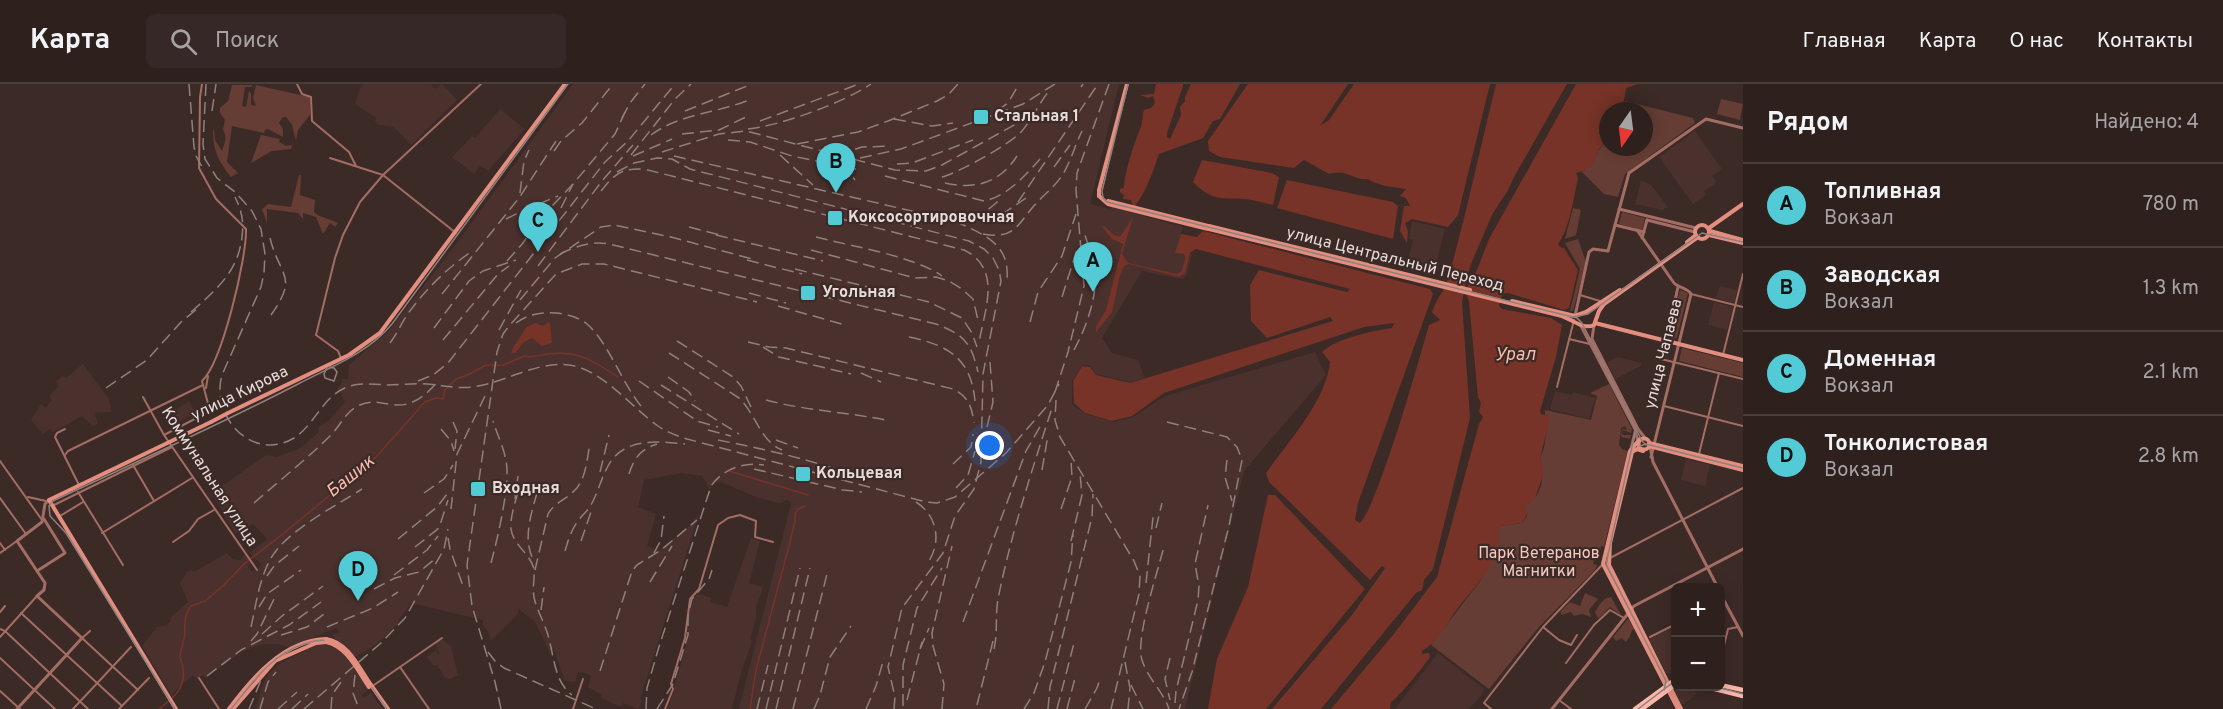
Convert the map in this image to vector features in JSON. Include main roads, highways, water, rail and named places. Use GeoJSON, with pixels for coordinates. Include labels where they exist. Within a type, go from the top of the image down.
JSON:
{"type":"FeatureCollection","features":[{"type":"Feature","properties":{"kind":"main road","name":"улица Кирова"},"geometry":{"type":"LineString","coordinates":[[176,708],[48,501],[341,359],[380,333],[565,84]]}},
{"type":"Feature","properties":{"kind":"main road","name":"улица Центральный Переход"},"geometry":{"type":"LineString","coordinates":[[1127,84],[1099,190],[1100,196],[1109,201],[1575,318]]}},
{"type":"Feature","properties":{"kind":"main road"},"geometry":{"type":"LineString","coordinates":[[1696,233],[1704,239],[1709,231],[1743,204]]}},
{"type":"Feature","properties":{"kind":"main road"},"geometry":{"type":"LineString","coordinates":[[1659,263],[1603,302],[1575,318],[1581,326],[1589,328],[1595,323],[1604,304],[1659,263],[1696,233],[1701,225],[1709,231],[1743,241]]}},
{"type":"Feature","properties":{"kind":"main road"},"geometry":{"type":"LineString","coordinates":[[1586,312],[1592,314],[1595,323]]}},
{"type":"Feature","properties":{"kind":"main road"},"geometry":{"type":"LineString","coordinates":[[1595,323],[1743,360]]}},
{"type":"Feature","properties":{"kind":"main road"},"geometry":{"type":"LineString","coordinates":[[1641,450],[1647,442]]}},
{"type":"Feature","properties":{"kind":"main road"},"geometry":{"type":"LineString","coordinates":[[1622,489],[1632,452],[1641,450],[1647,442]]}},
{"type":"Feature","properties":{"kind":"main road"},"geometry":{"type":"LineString","coordinates":[[1680,709],[1670,686],[1603,564],[1630,451],[1647,442],[1743,468]]}},
{"type":"Feature","properties":{"kind":"main road"},"geometry":{"type":"LineString","coordinates":[[1617,510],[1608,560],[1612,575],[1629,611]]}},
{"type":"Feature","properties":{"kind":"main road"},"geometry":{"type":"LineString","coordinates":[[231,709],[276,661],[326,640],[343,650],[372,686],[386,709]]}},
{"type":"Feature","properties":{"kind":"main road"},"geometry":{"type":"LineString","coordinates":[[1635,709],[1670,686]]}},
{"type":"Feature","properties":{"kind":"main road"},"geometry":{"type":"LineString","coordinates":[[1642,709],[1670,686]]}},
{"type":"Feature","properties":{"kind":"main road"},"geometry":{"type":"LineString","coordinates":[[1725,686],[1743,690]]}},
{"type":"Feature","properties":{"kind":"main road"},"geometry":{"type":"LineString","coordinates":[[1721,691],[1743,696]]}},
{"type":"Feature","properties":{"kind":"water"},"geometry":{"type":"Polygon","coordinates":[[[1156,84],[1183,84],[1167,133],[1170,139],[1181,115],[1180,107],[1185,101],[1191,84],[1240,84],[1220,119],[1213,121],[1203,138],[1159,154],[1146,188],[1133,206],[1131,200],[1123,199],[1124,195],[1120,189],[1124,188],[1144,110],[1151,108],[1155,103],[1153,96],[1148,98],[1140,95],[1154,94],[1156,84]]]}},
{"type":"Feature","properties":{"kind":"water"},"geometry":{"type":"Polygon","coordinates":[[[1248,84],[1348,84],[1320,126],[1329,120],[1354,84],[1490,84],[1458,215],[1448,227],[1412,219],[1405,223],[1408,231],[1407,243],[1400,231],[1404,206],[1410,206],[1406,198],[1400,196],[1406,189],[1381,185],[1346,173],[1329,174],[1304,160],[1294,168],[1220,157],[1209,151],[1208,141],[1248,84]]]}},
{"type":"Feature","properties":{"kind":"water"},"geometry":{"type":"Polygon","coordinates":[[[1496,84],[1567,84],[1493,213],[1467,276],[1462,302],[1470,418],[1433,569],[1424,580],[1422,590],[1416,593],[1321,709],[1272,709],[1352,615],[1385,568],[1382,566],[1370,580],[1269,482],[1266,473],[1305,420],[1321,391],[1330,362],[1322,352],[1345,339],[1392,328],[1394,323],[1364,327],[1164,393],[1132,416],[1112,421],[1085,413],[1074,403],[1073,381],[1082,366],[1090,367],[1096,375],[1130,383],[1333,321],[1330,317],[1267,338],[1251,321],[1250,285],[1259,270],[1347,292],[1350,289],[1196,249],[1190,253],[1185,273],[1179,277],[1129,264],[1124,266],[1112,312],[1096,332],[1096,327],[1106,310],[1123,244],[1112,239],[1102,227],[1104,226],[1120,237],[1133,217],[1122,254],[1128,263],[1177,274],[1182,271],[1185,258],[1184,254],[1175,253],[1181,234],[1197,237],[1203,231],[1430,289],[1433,294],[1358,503],[1355,520],[1360,523],[1369,508],[1387,462],[1429,325],[1440,320],[1432,312],[1448,279],[1496,84]]]}},
{"type":"Feature","properties":{"kind":"water","name":"Урал"},"geometry":{"type":"Polygon","coordinates":[[[1576,84],[1638,84],[1626,88],[1624,102],[1599,102],[1599,149],[1592,165],[1576,173],[1578,179],[1571,213],[1558,244],[1564,248],[1578,270],[1569,308],[1564,310],[1508,293],[1502,294],[1499,306],[1502,309],[1551,318],[1562,325],[1556,357],[1540,411],[1550,419],[1540,458],[1544,473],[1535,498],[1531,503],[1524,505],[1528,512],[1522,523],[1500,526],[1497,547],[1489,567],[1437,639],[1422,651],[1422,654],[1429,653],[1430,657],[1405,689],[1391,702],[1390,709],[1331,709],[1393,635],[1437,577],[1479,424],[1483,417],[1479,412],[1481,403],[1478,397],[1467,296],[1468,285],[1477,270],[1489,239],[1576,84]]]}},
{"type":"Feature","properties":{"kind":"water"},"geometry":{"type":"Polygon","coordinates":[[[1202,160],[1272,173],[1279,177],[1273,205],[1248,199],[1217,197],[1206,193],[1193,182],[1202,160]]]}},
{"type":"Feature","properties":{"kind":"water"},"geometry":{"type":"Polygon","coordinates":[[[1287,180],[1393,202],[1398,206],[1393,239],[1277,208],[1287,180]]]}},
{"type":"Feature","properties":{"kind":"water"},"geometry":{"type":"Polygon","coordinates":[[[548,322],[552,343],[542,346],[532,338],[524,342],[515,353],[511,353],[526,327],[536,323],[543,326],[548,322]]]}},
{"type":"Feature","properties":{"kind":"water"},"geometry":{"type":"Polygon","coordinates":[[[1268,495],[1275,495],[1365,589],[1266,709],[1208,709],[1217,659],[1248,587],[1268,495]]]}},
{"type":"Feature","properties":{"kind":"waterway","name":"Башик"},"geometry":{"type":"LineString","coordinates":[[159,709],[174,697],[182,682],[183,666],[180,655],[185,635],[185,619],[191,606],[205,601],[244,564],[376,457],[425,402],[436,398],[443,399],[445,390],[456,379],[486,365],[503,365],[524,356],[556,353],[567,353],[586,358],[618,377]]}},
{"type":"Feature","properties":{"kind":"waterway","name":"Башик"},"geometry":{"type":"LineString","coordinates":[[729,471],[808,495]]}},
{"type":"Feature","properties":{"kind":"waterway","name":"Башик"},"geometry":{"type":"LineString","coordinates":[[750,709],[756,670],[789,546],[795,514],[798,509],[805,506]]}},
{"type":"Feature","properties":{"kind":"tram line"},"geometry":{"type":"LineString","coordinates":[[175,709],[66,533],[50,516],[49,506],[53,501],[208,429],[337,365],[372,343],[392,324],[568,84]]}},
{"type":"Feature","properties":{"kind":"tram line"},"geometry":{"type":"LineString","coordinates":[[1128,84],[1102,191],[1103,198],[1107,202],[1577,318],[1582,323],[1646,445]]}},
{"type":"Feature","properties":{"kind":"tram line"},"geometry":{"type":"LineString","coordinates":[[1573,317],[1588,314],[1702,233],[1743,242]]}},
{"type":"Feature","properties":{"kind":"tram line"},"geometry":{"type":"LineString","coordinates":[[327,368],[325,378],[334,381],[337,372],[334,368],[329,367]]}},
{"type":"Feature","properties":{"kind":"tram line"},"geometry":{"type":"LineString","coordinates":[[1636,429],[1606,564],[1666,681],[1664,690]]}},
{"type":"Feature","properties":{"kind":"tram line"},"geometry":{"type":"LineString","coordinates":[[1640,446],[1646,444],[1743,468]]}},
{"type":"Feature","properties":{"kind":"tram line"},"geometry":{"type":"LineString","coordinates":[[231,709],[258,676],[285,653],[305,644],[326,640],[344,648],[387,709]]}},
{"type":"Feature","properties":{"kind":"tram line"},"geometry":{"type":"LineString","coordinates":[[1638,709],[1671,684]]}},
{"type":"Feature","properties":{"kind":"tram line"},"geometry":{"type":"LineString","coordinates":[[1725,689],[1743,694]]}},
{"type":"Feature","properties":{"kind":"railway"},"geometry":{"type":"LineString","coordinates":[[189,84],[194,147],[202,167]]}},
{"type":"Feature","properties":{"kind":"railway"},"geometry":{"type":"LineString","coordinates":[[206,84],[203,144],[205,159],[217,178],[235,192],[252,211],[261,229],[265,254],[261,287],[222,375],[220,391],[222,406],[228,420],[250,440],[263,444],[278,444],[294,438],[302,432],[326,402],[350,386],[422,384],[472,387],[544,366],[569,365],[581,368],[605,381],[658,426],[680,437],[937,503],[955,497],[1006,453],[1048,405],[1059,384]]}},
{"type":"Feature","properties":{"kind":"railway"},"geometry":{"type":"LineString","coordinates":[[212,111],[216,84]]}},
{"type":"Feature","properties":{"kind":"railway"},"geometry":{"type":"LineString","coordinates":[[554,151],[561,141],[582,123],[613,84]]}},
{"type":"Feature","properties":{"kind":"railway"},"geometry":{"type":"LineString","coordinates":[[622,118],[645,84]]}},
{"type":"Feature","properties":{"kind":"railway"},"geometry":{"type":"LineString","coordinates":[[418,381],[433,375],[448,363],[605,162],[628,141],[675,84]]}},
{"type":"Feature","properties":{"kind":"railway"},"geometry":{"type":"LineString","coordinates":[[631,155],[675,99],[691,84]]}},
{"type":"Feature","properties":{"kind":"railway"},"geometry":{"type":"LineString","coordinates":[[685,111],[752,84]]}},
{"type":"Feature","properties":{"kind":"railway"},"geometry":{"type":"LineString","coordinates":[[760,121],[859,84]]}},
{"type":"Feature","properties":{"kind":"railway"},"geometry":{"type":"LineString","coordinates":[[748,129],[812,112],[871,84]]}},
{"type":"Feature","properties":{"kind":"railway"},"geometry":{"type":"LineString","coordinates":[[797,144],[858,132],[888,121],[937,101],[948,95],[958,84]]}},
{"type":"Feature","properties":{"kind":"railway"},"geometry":{"type":"LineString","coordinates":[[997,111],[1008,103],[1019,84]]}},
{"type":"Feature","properties":{"kind":"railway"},"geometry":{"type":"LineString","coordinates":[[860,158],[901,149],[1023,104],[1055,84]]}},
{"type":"Feature","properties":{"kind":"railway"},"geometry":{"type":"LineString","coordinates":[[1018,202],[1098,84]]}},
{"type":"Feature","properties":{"kind":"railway"},"geometry":{"type":"LineString","coordinates":[[1055,392],[1068,352],[1084,286],[1076,190],[1077,173],[1109,84]]}},
{"type":"Feature","properties":{"kind":"railway"},"geometry":{"type":"LineString","coordinates":[[942,177],[960,170],[1008,143],[1026,126],[1048,92]]}},
{"type":"Feature","properties":{"kind":"railway"},"geometry":{"type":"LineString","coordinates":[[651,135],[674,122],[749,100]]}},
{"type":"Feature","properties":{"kind":"railway"},"geometry":{"type":"LineString","coordinates":[[507,261],[538,221],[615,134],[625,112]]}},
{"type":"Feature","properties":{"kind":"railway"},"geometry":{"type":"LineString","coordinates":[[682,134],[719,130],[750,115]]}},
{"type":"Feature","properties":{"kind":"railway"},"geometry":{"type":"LineString","coordinates":[[894,119],[932,126],[953,123]]}},
{"type":"Feature","properties":{"kind":"railway"},"geometry":{"type":"LineString","coordinates":[[662,152],[719,134],[746,131],[895,170],[926,171],[942,165],[1025,119]]}},
{"type":"Feature","properties":{"kind":"railway"},"geometry":{"type":"LineString","coordinates":[[983,234],[1001,235],[1017,226],[1063,174],[1082,131]]}},
{"type":"Feature","properties":{"kind":"railway"},"geometry":{"type":"LineString","coordinates":[[633,156],[672,139]]}},
{"type":"Feature","properties":{"kind":"railway"},"geometry":{"type":"LineString","coordinates":[[728,140],[750,142],[792,156],[856,169]]}},
{"type":"Feature","properties":{"kind":"railway"},"geometry":{"type":"LineString","coordinates":[[897,164],[912,163],[973,140]]}},
{"type":"Feature","properties":{"kind":"railway"},"geometry":{"type":"LineString","coordinates":[[442,294],[519,198],[556,141]]}},
{"type":"Feature","properties":{"kind":"railway"},"geometry":{"type":"LineString","coordinates":[[538,266],[602,181],[633,145]]}},
{"type":"Feature","properties":{"kind":"railway"},"geometry":{"type":"LineString","coordinates":[[1054,167],[1070,145]]}},
{"type":"Feature","properties":{"kind":"railway"},"geometry":{"type":"LineString","coordinates":[[838,155],[862,147],[891,146]]}},
{"type":"Feature","properties":{"kind":"railway"},"geometry":{"type":"LineString","coordinates":[[520,193],[524,161],[529,150]]}},
{"type":"Feature","properties":{"kind":"railway"},"geometry":{"type":"LineString","coordinates":[[780,155],[813,185]]}},
{"type":"Feature","properties":{"kind":"railway"},"geometry":{"type":"LineString","coordinates":[[674,156],[955,221],[993,241],[1004,257],[1007,280]]}},
{"type":"Feature","properties":{"kind":"railway"},"geometry":{"type":"LineString","coordinates":[[945,183],[966,186],[986,182],[1003,173],[1017,156]]}},
{"type":"Feature","properties":{"kind":"railway"},"geometry":{"type":"LineString","coordinates":[[617,172],[634,163],[657,158],[672,159],[690,169],[969,241],[984,249],[993,258],[1001,281],[983,374],[981,462],[974,489],[955,516],[943,553],[902,608],[888,667],[895,697],[894,709]]}},
{"type":"Feature","properties":{"kind":"railway"},"geometry":{"type":"LineString","coordinates":[[885,176],[984,201],[1008,190],[1040,159]]}},
{"type":"Feature","properties":{"kind":"railway"},"geometry":{"type":"LineString","coordinates":[[839,167],[850,173],[855,180]]}},
{"type":"Feature","properties":{"kind":"railway"},"geometry":{"type":"LineString","coordinates":[[601,191],[619,173],[644,169],[964,250],[976,258],[984,268],[987,279],[987,305],[979,343]]}},
{"type":"Feature","properties":{"kind":"railway"},"geometry":{"type":"LineString","coordinates":[[561,208],[573,184]]}},
{"type":"Feature","properties":{"kind":"railway"},"geometry":{"type":"LineString","coordinates":[[506,219],[558,196]]}},
{"type":"Feature","properties":{"kind":"railway"},"geometry":{"type":"LineString","coordinates":[[191,312],[217,288],[236,260],[243,226],[235,197]]}},
{"type":"Feature","properties":{"kind":"railway"},"geometry":{"type":"LineString","coordinates":[[955,221],[984,213],[1002,198]]}},
{"type":"Feature","properties":{"kind":"railway"},"geometry":{"type":"LineString","coordinates":[[983,215],[1004,213],[1026,198]]}},
{"type":"Feature","properties":{"kind":"railway"},"geometry":{"type":"LineString","coordinates":[[1030,322],[1038,292],[1062,256],[1076,214]]}},
{"type":"Feature","properties":{"kind":"railway"},"geometry":{"type":"LineString","coordinates":[[520,300],[555,258],[601,227],[614,225],[671,237],[756,260]]}},
{"type":"Feature","properties":{"kind":"railway"},"geometry":{"type":"LineString","coordinates":[[689,227],[724,236]]}},
{"type":"Feature","properties":{"kind":"railway"},"geometry":{"type":"LineString","coordinates":[[716,235],[823,261]]}},
{"type":"Feature","properties":{"kind":"railway"},"geometry":{"type":"LineString","coordinates":[[1074,350],[1087,321],[1095,288],[1095,267],[1085,235]]}},
{"type":"Feature","properties":{"kind":"railway"},"geometry":{"type":"LineString","coordinates":[[816,237],[899,257],[942,276]]}},
{"type":"Feature","properties":{"kind":"railway"},"geometry":{"type":"LineString","coordinates":[[270,238],[286,284],[271,315]]}},
{"type":"Feature","properties":{"kind":"railway"},"geometry":{"type":"LineString","coordinates":[[560,254],[584,245],[609,244],[936,324],[965,341],[972,353],[978,372]]}},
{"type":"Feature","properties":{"kind":"railway"},"geometry":{"type":"LineString","coordinates":[[1062,297],[1078,246]]}},
{"type":"Feature","properties":{"kind":"railway"},"geometry":{"type":"LineString","coordinates":[[811,250],[915,278],[936,277],[949,281],[973,299],[979,324]]}},
{"type":"Feature","properties":{"kind":"railway"},"geometry":{"type":"LineString","coordinates":[[390,343],[407,315],[428,289],[453,265],[471,252]]}},
{"type":"Feature","properties":{"kind":"railway"},"geometry":{"type":"LineString","coordinates":[[434,328],[469,281],[483,271],[516,260]]}},
{"type":"Feature","properties":{"kind":"railway"},"geometry":{"type":"LineString","coordinates":[[747,260],[802,274]]}},
{"type":"Feature","properties":{"kind":"railway"},"geometry":{"type":"LineString","coordinates":[[501,709],[472,606],[467,565],[497,352],[503,334],[556,274],[582,264],[604,264],[757,302]]}},
{"type":"Feature","properties":{"kind":"railway"},"geometry":{"type":"LineString","coordinates":[[443,340],[498,274],[509,266]]}},
{"type":"Feature","properties":{"kind":"railway"},"geometry":{"type":"LineString","coordinates":[[795,269],[929,302],[962,318],[972,333],[977,347]]}},
{"type":"Feature","properties":{"kind":"railway"},"geometry":{"type":"LineString","coordinates":[[499,330],[521,290]]}},
{"type":"Feature","properties":{"kind":"railway"},"geometry":{"type":"LineString","coordinates":[[749,293],[786,303]]}},
{"type":"Feature","properties":{"kind":"railway"},"geometry":{"type":"LineString","coordinates":[[778,306],[845,325]]}},
{"type":"Feature","properties":{"kind":"railway"},"geometry":{"type":"LineString","coordinates":[[106,388],[147,360],[181,322],[197,309]]}},
{"type":"Feature","properties":{"kind":"railway"},"geometry":{"type":"LineString","coordinates":[[516,323],[535,314],[545,313],[564,314],[584,322],[602,341],[641,406]]}},
{"type":"Feature","properties":{"kind":"railway"},"geometry":{"type":"LineString","coordinates":[[909,337],[935,344],[955,356],[963,364],[968,374],[973,386],[975,401]]}},
{"type":"Feature","properties":{"kind":"railway"},"geometry":{"type":"LineString","coordinates":[[677,341],[733,377],[741,386],[751,407]]}},
{"type":"Feature","properties":{"kind":"railway"},"geometry":{"type":"LineString","coordinates":[[748,342],[786,348],[953,389],[968,403],[974,423]]}},
{"type":"Feature","properties":{"kind":"railway"},"geometry":{"type":"LineString","coordinates":[[763,347],[779,357],[851,374]]}},
{"type":"Feature","properties":{"kind":"railway"},"geometry":{"type":"LineString","coordinates":[[669,353],[739,398],[763,434],[782,450]]}},
{"type":"Feature","properties":{"kind":"railway"},"geometry":{"type":"LineString","coordinates":[[987,427],[993,402],[990,362]]}},
{"type":"Feature","properties":{"kind":"railway"},"geometry":{"type":"LineString","coordinates":[[861,373],[881,382]]}},
{"type":"Feature","properties":{"kind":"railway"},"geometry":{"type":"LineString","coordinates":[[668,377],[689,392],[695,401]]}},
{"type":"Feature","properties":{"kind":"railway"},"geometry":{"type":"LineString","coordinates":[[254,503],[322,444],[346,416],[361,404],[371,402],[403,405],[426,394],[439,380]]}},
{"type":"Feature","properties":{"kind":"railway"},"geometry":{"type":"LineString","coordinates":[[639,381],[697,421],[718,427]]}},
{"type":"Feature","properties":{"kind":"railway"},"geometry":{"type":"LineString","coordinates":[[661,385],[739,434]]}},
{"type":"Feature","properties":{"kind":"railway"},"geometry":{"type":"LineString","coordinates":[[451,509],[457,454],[485,396]]}},
{"type":"Feature","properties":{"kind":"railway"},"geometry":{"type":"LineString","coordinates":[[766,400],[890,421]]}},
{"type":"Feature","properties":{"kind":"railway"},"geometry":{"type":"LineString","coordinates":[[1056,400],[1055,420],[1060,437],[1134,561],[1140,576],[1139,594],[1111,709]]}},
{"type":"Feature","properties":{"kind":"railway"},"geometry":{"type":"LineString","coordinates":[[994,649],[997,605],[1009,550],[1052,408]]}},
{"type":"Feature","properties":{"kind":"railway"},"geometry":{"type":"LineString","coordinates":[[491,563],[507,483],[504,451],[493,421]]}},
{"type":"Feature","properties":{"kind":"railway"},"geometry":{"type":"LineString","coordinates":[[453,422],[457,431],[455,449]]}},
{"type":"Feature","properties":{"kind":"railway"},"geometry":{"type":"LineString","coordinates":[[1167,422],[1227,437],[1237,447],[1242,460],[1229,526],[1192,672],[1179,709]]}},
{"type":"Feature","properties":{"kind":"railway"},"geometry":{"type":"LineString","coordinates":[[963,622],[1026,451],[1041,425]]}},
{"type":"Feature","properties":{"kind":"railway"},"geometry":{"type":"LineString","coordinates":[[441,429],[451,441],[454,451]]}},
{"type":"Feature","properties":{"kind":"railway"},"geometry":{"type":"LineString","coordinates":[[708,430],[731,436]]}},
{"type":"Feature","properties":{"kind":"railway"},"geometry":{"type":"LineString","coordinates":[[953,464],[971,447],[973,434]]}},
{"type":"Feature","properties":{"kind":"railway"},"geometry":{"type":"LineString","coordinates":[[600,472],[609,435]]}},
{"type":"Feature","properties":{"kind":"railway"},"geometry":{"type":"LineString","coordinates":[[1042,470],[1048,435]]}},
{"type":"Feature","properties":{"kind":"railway"},"geometry":{"type":"LineString","coordinates":[[718,440],[768,450],[849,474]]}},
{"type":"Feature","properties":{"kind":"railway"},"geometry":{"type":"LineString","coordinates":[[776,440],[798,448]]}},
{"type":"Feature","properties":{"kind":"railway"},"geometry":{"type":"LineString","coordinates":[[535,570],[548,514],[581,482],[590,443]]}},
{"type":"Feature","properties":{"kind":"railway"},"geometry":{"type":"LineString","coordinates":[[565,551],[573,528],[591,506],[607,468],[614,458],[622,451],[641,443],[685,444]]}},
{"type":"Feature","properties":{"kind":"railway"},"geometry":{"type":"LineString","coordinates":[[629,474],[639,455],[657,444]]}},
{"type":"Feature","properties":{"kind":"railway"},"geometry":{"type":"LineString","coordinates":[[956,488],[968,475],[975,451]]}},
{"type":"Feature","properties":{"kind":"railway"},"geometry":{"type":"LineString","coordinates":[[1061,509],[1072,477],[1071,460]]}},
{"type":"Feature","properties":{"kind":"railway"},"geometry":{"type":"LineString","coordinates":[[1227,460],[1225,477],[1232,501]]}},
{"type":"Feature","properties":{"kind":"railway"},"geometry":{"type":"LineString","coordinates":[[424,493],[444,479],[453,465]]}},
{"type":"Feature","properties":{"kind":"railway"},"geometry":{"type":"LineString","coordinates":[[646,709],[647,688],[658,650],[711,486],[721,475],[734,468],[764,465]]}},
{"type":"Feature","properties":{"kind":"railway"},"geometry":{"type":"LineString","coordinates":[[754,469],[843,490],[862,492]]}},
{"type":"Feature","properties":{"kind":"railway"},"geometry":{"type":"LineString","coordinates":[[1071,541],[1082,495],[1080,474]]}},
{"type":"Feature","properties":{"kind":"railway"},"geometry":{"type":"LineString","coordinates":[[515,499],[518,476]]}},
{"type":"Feature","properties":{"kind":"railway"},"geometry":{"type":"LineString","coordinates":[[532,557],[528,539],[529,529],[540,482]]}},
{"type":"Feature","properties":{"kind":"railway"},"geometry":{"type":"LineString","coordinates":[[251,627],[263,576],[277,550],[298,530],[362,489]]}},
{"type":"Feature","properties":{"kind":"railway"},"geometry":{"type":"LineString","coordinates":[[518,492],[511,520],[512,535],[532,563],[535,601],[547,632],[561,682],[572,695]]}},
{"type":"Feature","properties":{"kind":"railway"},"geometry":{"type":"LineString","coordinates":[[398,539],[437,507],[447,494]]}},
{"type":"Feature","properties":{"kind":"railway"},"geometry":{"type":"LineString","coordinates":[[1048,709],[1050,687],[1092,517],[1093,494]]}},
{"type":"Feature","properties":{"kind":"railway"},"geometry":{"type":"LineString","coordinates":[[415,547],[439,528],[448,500]]}},
{"type":"Feature","properties":{"kind":"railway"},"geometry":{"type":"LineString","coordinates":[[916,502],[929,515],[935,530],[935,547],[927,564]]}},
{"type":"Feature","properties":{"kind":"railway"},"geometry":{"type":"LineString","coordinates":[[1156,528],[1162,503]]}},
{"type":"Feature","properties":{"kind":"railway"},"geometry":{"type":"LineString","coordinates":[[1175,703],[1198,600],[1199,586],[1195,564],[1208,505]]}},
{"type":"Feature","properties":{"kind":"railway"},"geometry":{"type":"LineString","coordinates":[[581,541],[592,509]]}},
{"type":"Feature","properties":{"kind":"railway"},"geometry":{"type":"LineString","coordinates":[[654,553],[661,540],[664,516]]}},
{"type":"Feature","properties":{"kind":"railway"},"geometry":{"type":"LineString","coordinates":[[1146,583],[1153,517]]}},
{"type":"Feature","properties":{"kind":"railway"},"geometry":{"type":"LineString","coordinates":[[600,671],[632,571],[697,520]]}},
{"type":"Feature","properties":{"kind":"railway"},"geometry":{"type":"LineString","coordinates":[[304,709],[381,643],[405,618],[444,549],[448,529]]}},
{"type":"Feature","properties":{"kind":"railway"},"geometry":{"type":"LineString","coordinates":[[1024,709],[1034,693],[1045,662],[1071,562],[1073,534]]}},
{"type":"Feature","properties":{"kind":"railway"},"geometry":{"type":"LineString","coordinates":[[394,575],[427,550],[438,536]]}},
{"type":"Feature","properties":{"kind":"railway"},"geometry":{"type":"LineString","coordinates":[[448,538],[463,586]]}},
{"type":"Feature","properties":{"kind":"railway"},"geometry":{"type":"LineString","coordinates":[[267,576],[274,566],[299,546]]}},
{"type":"Feature","properties":{"kind":"railway"},"geometry":{"type":"LineString","coordinates":[[650,582],[672,546]]}},
{"type":"Feature","properties":{"kind":"railway"},"geometry":{"type":"LineString","coordinates":[[942,709],[944,684],[933,646],[932,633],[952,546]]}},
{"type":"Feature","properties":{"kind":"railway"},"geometry":{"type":"LineString","coordinates":[[1163,550],[1144,623],[1141,651],[1145,667],[1169,709]]}},
{"type":"Feature","properties":{"kind":"railway"},"geometry":{"type":"LineString","coordinates":[[374,589],[395,578],[419,572],[435,559]]}},
{"type":"Feature","properties":{"kind":"railway"},"geometry":{"type":"LineString","coordinates":[[766,709],[800,568]]}},
{"type":"Feature","properties":{"kind":"railway"},"geometry":{"type":"LineString","coordinates":[[776,709],[810,568]]}},
{"type":"Feature","properties":{"kind":"railway"},"geometry":{"type":"LineString","coordinates":[[903,706],[903,665],[917,608],[942,568]]}},
{"type":"Feature","properties":{"kind":"railway"},"geometry":{"type":"LineString","coordinates":[[259,607],[267,594],[301,570]]}},
{"type":"Feature","properties":{"kind":"railway"},"geometry":{"type":"LineString","coordinates":[[657,709],[673,684],[688,635],[688,615],[692,599],[709,579],[712,570]]}},
{"type":"Feature","properties":{"kind":"railway"},"geometry":{"type":"LineString","coordinates":[[793,709],[827,574]]}},
{"type":"Feature","properties":{"kind":"railway"},"geometry":{"type":"LineString","coordinates":[[262,634],[323,586]]}},
{"type":"Feature","properties":{"kind":"railway"},"geometry":{"type":"LineString","coordinates":[[541,610],[544,587]]}},
{"type":"Feature","properties":{"kind":"railway"},"geometry":{"type":"LineString","coordinates":[[327,627],[373,608],[398,592]]}},
{"type":"Feature","properties":{"kind":"railway"},"geometry":{"type":"LineString","coordinates":[[251,641],[257,634],[274,599]]}},
{"type":"Feature","properties":{"kind":"railway"},"geometry":{"type":"LineString","coordinates":[[207,676],[241,650],[289,625],[321,602]]}},
{"type":"Feature","properties":{"kind":"railway"},"geometry":{"type":"LineString","coordinates":[[281,635],[307,627],[328,611]]}},
{"type":"Feature","properties":{"kind":"railway"},"geometry":{"type":"LineString","coordinates":[[814,709],[830,657],[851,626]]}},
{"type":"Feature","properties":{"kind":"railway"},"geometry":{"type":"LineString","coordinates":[[920,649],[929,628]]}},
{"type":"Feature","properties":{"kind":"railway"},"geometry":{"type":"LineString","coordinates":[[977,705],[993,641]]}},
{"type":"Feature","properties":{"kind":"railway"},"geometry":{"type":"LineString","coordinates":[[907,700],[922,642]]}},
{"type":"Feature","properties":{"kind":"railway"},"geometry":{"type":"LineString","coordinates":[[1057,709],[1074,643]]}},
{"type":"Feature","properties":{"kind":"railway"},"geometry":{"type":"LineString","coordinates":[[488,652],[504,668],[596,709]]}},
{"type":"Feature","properties":{"kind":"railway"},"geometry":{"type":"LineString","coordinates":[[866,709],[884,658]]}},
{"type":"Feature","properties":{"kind":"railway"},"geometry":{"type":"LineString","coordinates":[[1170,658],[1165,679],[1170,700]]}},
{"type":"Feature","properties":{"kind":"railway"},"geometry":{"type":"LineString","coordinates":[[1125,662],[1130,688],[1128,709]]}},
{"type":"Feature","properties":{"kind":"railway"},"geometry":{"type":"LineString","coordinates":[[757,709],[768,665]]}},
{"type":"Feature","properties":{"kind":"railway"},"geometry":{"type":"LineString","coordinates":[[260,709],[268,682],[276,672]]}},
{"type":"Feature","properties":{"kind":"railway"},"geometry":{"type":"LineString","coordinates":[[1067,709],[1076,674]]}},
{"type":"Feature","properties":{"kind":"railway"},"geometry":{"type":"LineString","coordinates":[[355,675],[353,693],[359,709]]}},
{"type":"Feature","properties":{"kind":"railway"},"geometry":{"type":"LineString","coordinates":[[1085,709],[1100,679]]}},
{"type":"Feature","properties":{"kind":"railway"},"geometry":{"type":"LineString","coordinates":[[249,709],[261,680]]}},
{"type":"Feature","properties":{"kind":"railway"},"geometry":{"type":"LineString","coordinates":[[331,709],[332,695],[341,682]]}},
{"type":"Feature","properties":{"kind":"railway"},"geometry":{"type":"LineString","coordinates":[[1131,685],[1143,709]]}},
{"type":"Feature","properties":{"kind":"railway"},"geometry":{"type":"LineString","coordinates":[[278,709],[297,692]]}},
{"type":"Feature","properties":{"kind":"railway"},"geometry":{"type":"LineString","coordinates":[[292,709],[308,694]]}},
{"type":"Feature","properties":{"kind":"place","name":"Стальная 1"},"geometry":{"type":"Point","coordinates":[981,117]}},
{"type":"Feature","properties":{"kind":"place","name":"Заводская"},"geometry":{"type":"Point","coordinates":[836,193]}},
{"type":"Feature","properties":{"kind":"place","name":"Коксосортировочная"},"geometry":{"type":"Point","coordinates":[835,218]}},
{"type":"Feature","properties":{"kind":"place","name":"Доменная"},"geometry":{"type":"Point","coordinates":[538,252]}},
{"type":"Feature","properties":{"kind":"place","name":"Топливная"},"geometry":{"type":"Point","coordinates":[1093,292]}},
{"type":"Feature","properties":{"kind":"place","name":"Угольная"},"geometry":{"type":"Point","coordinates":[808,293]}},
{"type":"Feature","properties":{"kind":"place","name":"Кольцевая"},"geometry":{"type":"Point","coordinates":[803,474]}},
{"type":"Feature","properties":{"kind":"place","name":"Входная"},"geometry":{"type":"Point","coordinates":[478,489]}},
{"type":"Feature","properties":{"kind":"place","name":"Тонколистовая"},"geometry":{"type":"Point","coordinates":[358,601]}},
{"type":"Feature","properties":{"kind":"park label","name":"Парк Ветеранов Магнитки"},"geometry":{"type":"Point","coordinates":[1539,563]}}]}
